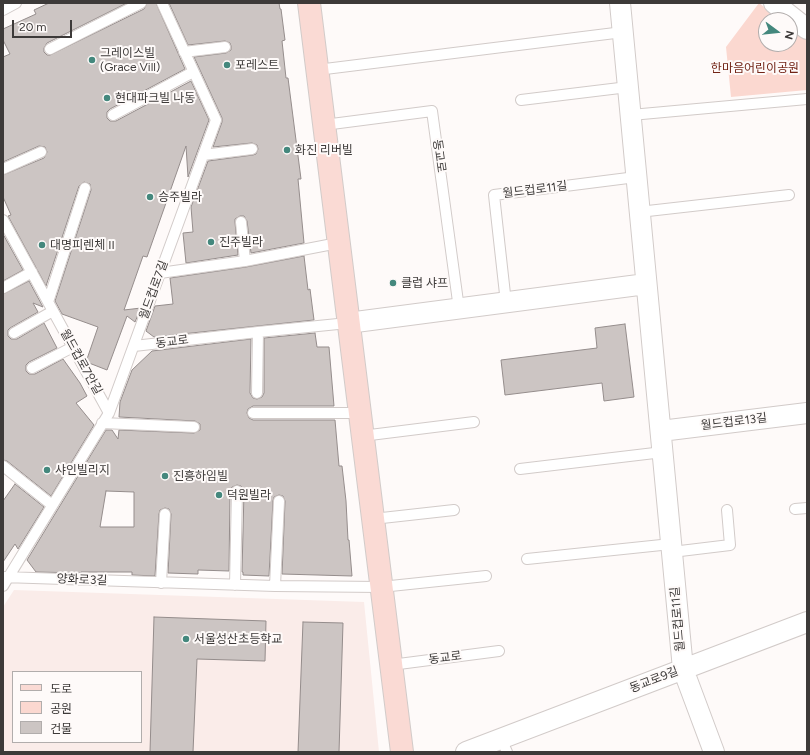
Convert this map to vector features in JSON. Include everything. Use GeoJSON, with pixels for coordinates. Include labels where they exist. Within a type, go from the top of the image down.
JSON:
{"type":"FeatureCollection","features":[{"type":"Feature","properties":{"kind":"street"},"geometry":{"type":"LineString","coordinates":[[309,3],[402,752]]}},
{"type":"Feature","properties":{"kind":"street","name":"월드컵로11길"},"geometry":{"type":"LineString","coordinates":[[620,3],[624,32],[636,177],[683,669],[714,752]]}},
{"type":"Feature","properties":{"kind":"street"},"geometry":{"type":"LineString","coordinates":[[774,3],[807,29]]}},
{"type":"Feature","properties":{"kind":"street"},"geometry":{"type":"LineString","coordinates":[[348,323],[646,284]]}},
{"type":"Feature","properties":{"kind":"street","name":"월드컵로13길"},"geometry":{"type":"LineString","coordinates":[[661,431],[807,413]]}},
{"type":"Feature","properties":{"kind":"street","name":"동교로9길"},"geometry":{"type":"LineString","coordinates":[[466,752],[504,745],[683,669],[807,622]]}},
{"type":"Feature","properties":{"kind":"lane"},"geometry":{"type":"LineString","coordinates":[[3,10],[16,3]]}},
{"type":"Feature","properties":{"kind":"lane"},"geometry":{"type":"LineString","coordinates":[[50,49],[141,3]]}},
{"type":"Feature","properties":{"kind":"lane","name":"월드컵로7길"},"geometry":{"type":"LineString","coordinates":[[5,580],[109,413],[216,120],[162,3]]}},
{"type":"Feature","properties":{"kind":"lane"},"geometry":{"type":"LineString","coordinates":[[318,70],[624,32]]}},
{"type":"Feature","properties":{"kind":"lane"},"geometry":{"type":"LineString","coordinates":[[184,52],[225,48]]}},
{"type":"Feature","properties":{"kind":"lane"},"geometry":{"type":"LineString","coordinates":[[113,115],[193,72]]}},
{"type":"Feature","properties":{"kind":"lane"},"geometry":{"type":"LineString","coordinates":[[521,100],[628,88]]}},
{"type":"Feature","properties":{"kind":"lane"},"geometry":{"type":"LineString","coordinates":[[631,115],[807,99]]}},
{"type":"Feature","properties":{"kind":"lane","name":"동교로"},"geometry":{"type":"LineString","coordinates":[[324,125],[432,111],[459,309]]}},
{"type":"Feature","properties":{"kind":"lane"},"geometry":{"type":"LineString","coordinates":[[203,156],[252,150]]}},
{"type":"Feature","properties":{"kind":"lane"},"geometry":{"type":"LineString","coordinates":[[3,169],[41,152]]}},
{"type":"Feature","properties":{"kind":"lane","name":"월드컵로11길"},"geometry":{"type":"LineString","coordinates":[[506,303],[494,195],[636,177]]}},
{"type":"Feature","properties":{"kind":"lane"},"geometry":{"type":"LineString","coordinates":[[14,333],[50,306],[85,188]]}},
{"type":"Feature","properties":{"kind":"lane"},"geometry":{"type":"LineString","coordinates":[[640,212],[789,195]]}},
{"type":"Feature","properties":{"kind":"lane","name":"월드컵로7안길"},"geometry":{"type":"LineString","coordinates":[[3,220],[109,413]]}},
{"type":"Feature","properties":{"kind":"lane"},"geometry":{"type":"LineString","coordinates":[[241,222],[245,261]]}},
{"type":"Feature","properties":{"kind":"lane"},"geometry":{"type":"LineString","coordinates":[[160,273],[245,261],[338,243]]}},
{"type":"Feature","properties":{"kind":"lane"},"geometry":{"type":"LineString","coordinates":[[3,288],[32,272]]}},
{"type":"Feature","properties":{"kind":"lane","name":"동교로"},"geometry":{"type":"LineString","coordinates":[[134,346],[348,323]]}},
{"type":"Feature","properties":{"kind":"lane"},"geometry":{"type":"LineString","coordinates":[[257,393],[258,332]]}},
{"type":"Feature","properties":{"kind":"lane"},"geometry":{"type":"LineString","coordinates":[[32,368],[73,347]]}},
{"type":"Feature","properties":{"kind":"lane"},"geometry":{"type":"LineString","coordinates":[[253,413],[360,413]]}},
{"type":"Feature","properties":{"kind":"lane"},"geometry":{"type":"LineString","coordinates":[[362,436],[474,422]]}},
{"type":"Feature","properties":{"kind":"lane"},"geometry":{"type":"LineString","coordinates":[[102,423],[194,427]]}},
{"type":"Feature","properties":{"kind":"lane"},"geometry":{"type":"LineString","coordinates":[[520,469],[663,452]]}},
{"type":"Feature","properties":{"kind":"lane"},"geometry":{"type":"LineString","coordinates":[[3,466],[52,505]]}},
{"type":"Feature","properties":{"kind":"lane"},"geometry":{"type":"LineString","coordinates":[[234,585],[237,491]]}},
{"type":"Feature","properties":{"kind":"lane"},"geometry":{"type":"LineString","coordinates":[[275,586],[279,501]]}},
{"type":"Feature","properties":{"kind":"lane"},"geometry":{"type":"LineString","coordinates":[[795,509],[807,508]]}},
{"type":"Feature","properties":{"kind":"lane"},"geometry":{"type":"LineString","coordinates":[[373,519],[454,510]]}},
{"type":"Feature","properties":{"kind":"lane"},"geometry":{"type":"LineString","coordinates":[[527,559],[730,545],[726,510]]}},
{"type":"Feature","properties":{"kind":"lane"},"geometry":{"type":"LineString","coordinates":[[161,583],[165,514]]}},
{"type":"Feature","properties":{"kind":"lane"},"geometry":{"type":"LineString","coordinates":[[381,587],[486,576]]}},
{"type":"Feature","properties":{"kind":"lane","name":"양화로3길"},"geometry":{"type":"LineString","coordinates":[[5,580],[381,587]]}},
{"type":"Feature","properties":{"kind":"lane","name":"동교로"},"geometry":{"type":"LineString","coordinates":[[391,665],[500,651]]}},
{"type":"Feature","properties":{"kind":"shaded area","name":"서울성산초등학교"},"geometry":{"type":"Polygon","coordinates":[[[14,590],[364,602],[379,752],[3,752],[3,607],[14,590]]]}},
{"type":"Feature","properties":{"kind":"green space","name":"한마음어린이공원"},"geometry":{"type":"Polygon","coordinates":[[[759,3],[771,12],[758,12],[758,52],[798,52],[798,33],[807,40],[807,90],[731,97],[726,47],[759,3]]]}},
{"type":"Feature","properties":{"kind":"building"},"geometry":{"type":"Polygon","coordinates":[[[49,3],[127,3],[47,43],[44,48],[44,52],[47,55],[50,55],[144,9],[147,3],[156,3],[185,69],[110,109],[107,112],[107,118],[110,121],[116,121],[191,81],[209,120],[188,177],[186,146],[147,257],[143,256],[124,310],[141,308],[135,322],[127,316],[107,370],[89,363],[87,359],[98,327],[62,314],[55,301],[91,190],[90,184],[84,182],[79,186],[46,286],[8,216],[11,215],[3,197],[3,175],[44,158],[47,152],[45,147],[39,146],[3,162],[3,57],[10,54],[3,40],[3,29],[36,14],[34,10],[49,3]]]}},
{"type":"Feature","properties":{"kind":"building"},"geometry":{"type":"Polygon","coordinates":[[[169,3],[279,3],[285,40],[282,41],[286,78],[288,78],[301,179],[298,179],[304,243],[251,253],[247,221],[244,216],[240,216],[235,219],[238,255],[186,263],[183,233],[193,232],[191,207],[208,161],[253,155],[256,154],[258,149],[257,145],[252,143],[213,147],[222,118],[194,57],[226,53],[231,50],[231,46],[230,43],[225,41],[188,45],[169,3]]]}},
{"type":"Feature","properties":{"kind":"building"},"geometry":{"type":"Polygon","coordinates":[[[3,234],[23,270],[3,281],[3,234]]]}},
{"type":"Feature","properties":{"kind":"building"},"geometry":{"type":"Polygon","coordinates":[[[304,256],[308,290],[310,289],[314,320],[154,337],[146,331],[155,306],[173,304],[170,278],[246,267],[304,256]]]}},
{"type":"Feature","properties":{"kind":"building"},"geometry":{"type":"Polygon","coordinates":[[[29,281],[43,307],[33,303],[38,312],[10,328],[8,330],[8,336],[11,339],[17,339],[44,323],[57,348],[29,362],[26,365],[26,371],[29,374],[35,374],[63,359],[80,383],[87,396],[76,403],[94,425],[51,496],[7,461],[3,460],[3,294],[29,281]]]}},
{"type":"Feature","properties":{"kind":"building"},"geometry":{"type":"Polygon","coordinates":[[[625,324],[634,397],[604,401],[602,383],[505,395],[501,360],[597,348],[595,328],[625,324]]]}},
{"type":"Feature","properties":{"kind":"building"},"geometry":{"type":"Polygon","coordinates":[[[315,333],[317,347],[329,347],[334,406],[253,406],[248,409],[247,413],[249,418],[253,420],[335,420],[339,466],[342,466],[346,501],[352,576],[282,574],[285,501],[283,496],[279,495],[274,497],[273,501],[269,576],[243,575],[244,491],[241,486],[237,485],[232,487],[230,491],[229,571],[198,570],[198,574],[168,573],[171,514],[169,509],[165,508],[160,510],[159,514],[155,576],[132,575],[132,572],[36,572],[27,560],[106,430],[112,430],[118,439],[119,430],[194,433],[200,430],[200,424],[195,421],[119,417],[120,402],[132,370],[152,351],[251,339],[250,393],[253,398],[257,399],[262,397],[264,393],[264,338],[315,333]],[[106,491],[100,527],[134,527],[134,492],[106,491]]]}},
{"type":"Feature","properties":{"kind":"building"},"geometry":{"type":"Polygon","coordinates":[[[15,484],[44,507],[18,549],[15,544],[3,562],[3,501],[15,484]]]}},
{"type":"Feature","properties":{"kind":"building"},"geometry":{"type":"Polygon","coordinates":[[[154,617],[266,621],[265,661],[197,659],[193,752],[150,752],[154,617]]]}},
{"type":"Feature","properties":{"kind":"building"},"geometry":{"type":"Polygon","coordinates":[[[303,622],[343,623],[339,752],[298,752],[303,622]]]}},
{"type":"Feature","properties":{"kind":"place","name":"그레이스빌 (Grace Vill)"},"geometry":{"type":"Point","coordinates":[92,60]}},
{"type":"Feature","properties":{"kind":"place","name":"포레스트"},"geometry":{"type":"Point","coordinates":[227,65]}},
{"type":"Feature","properties":{"kind":"place","name":"현대파크빌 나동"},"geometry":{"type":"Point","coordinates":[107,98]}},
{"type":"Feature","properties":{"kind":"place","name":"화진 리버빌"},"geometry":{"type":"Point","coordinates":[287,150]}},
{"type":"Feature","properties":{"kind":"place","name":"승주빌라"},"geometry":{"type":"Point","coordinates":[150,197]}},
{"type":"Feature","properties":{"kind":"place","name":"진주빌라"},"geometry":{"type":"Point","coordinates":[211,242]}},
{"type":"Feature","properties":{"kind":"place","name":"대명피렌체 II"},"geometry":{"type":"Point","coordinates":[42,245]}},
{"type":"Feature","properties":{"kind":"place","name":"클럽 샤프"},"geometry":{"type":"Point","coordinates":[393,283]}},
{"type":"Feature","properties":{"kind":"place","name":"샤인빌리지"},"geometry":{"type":"Point","coordinates":[47,470]}},
{"type":"Feature","properties":{"kind":"place","name":"진흥하임빌"},"geometry":{"type":"Point","coordinates":[165,476]}},
{"type":"Feature","properties":{"kind":"place","name":"덕원빌라"},"geometry":{"type":"Point","coordinates":[219,495]}},
{"type":"Feature","properties":{"kind":"place","name":"서울성산초등학교"},"geometry":{"type":"Point","coordinates":[186,639]}}]}
